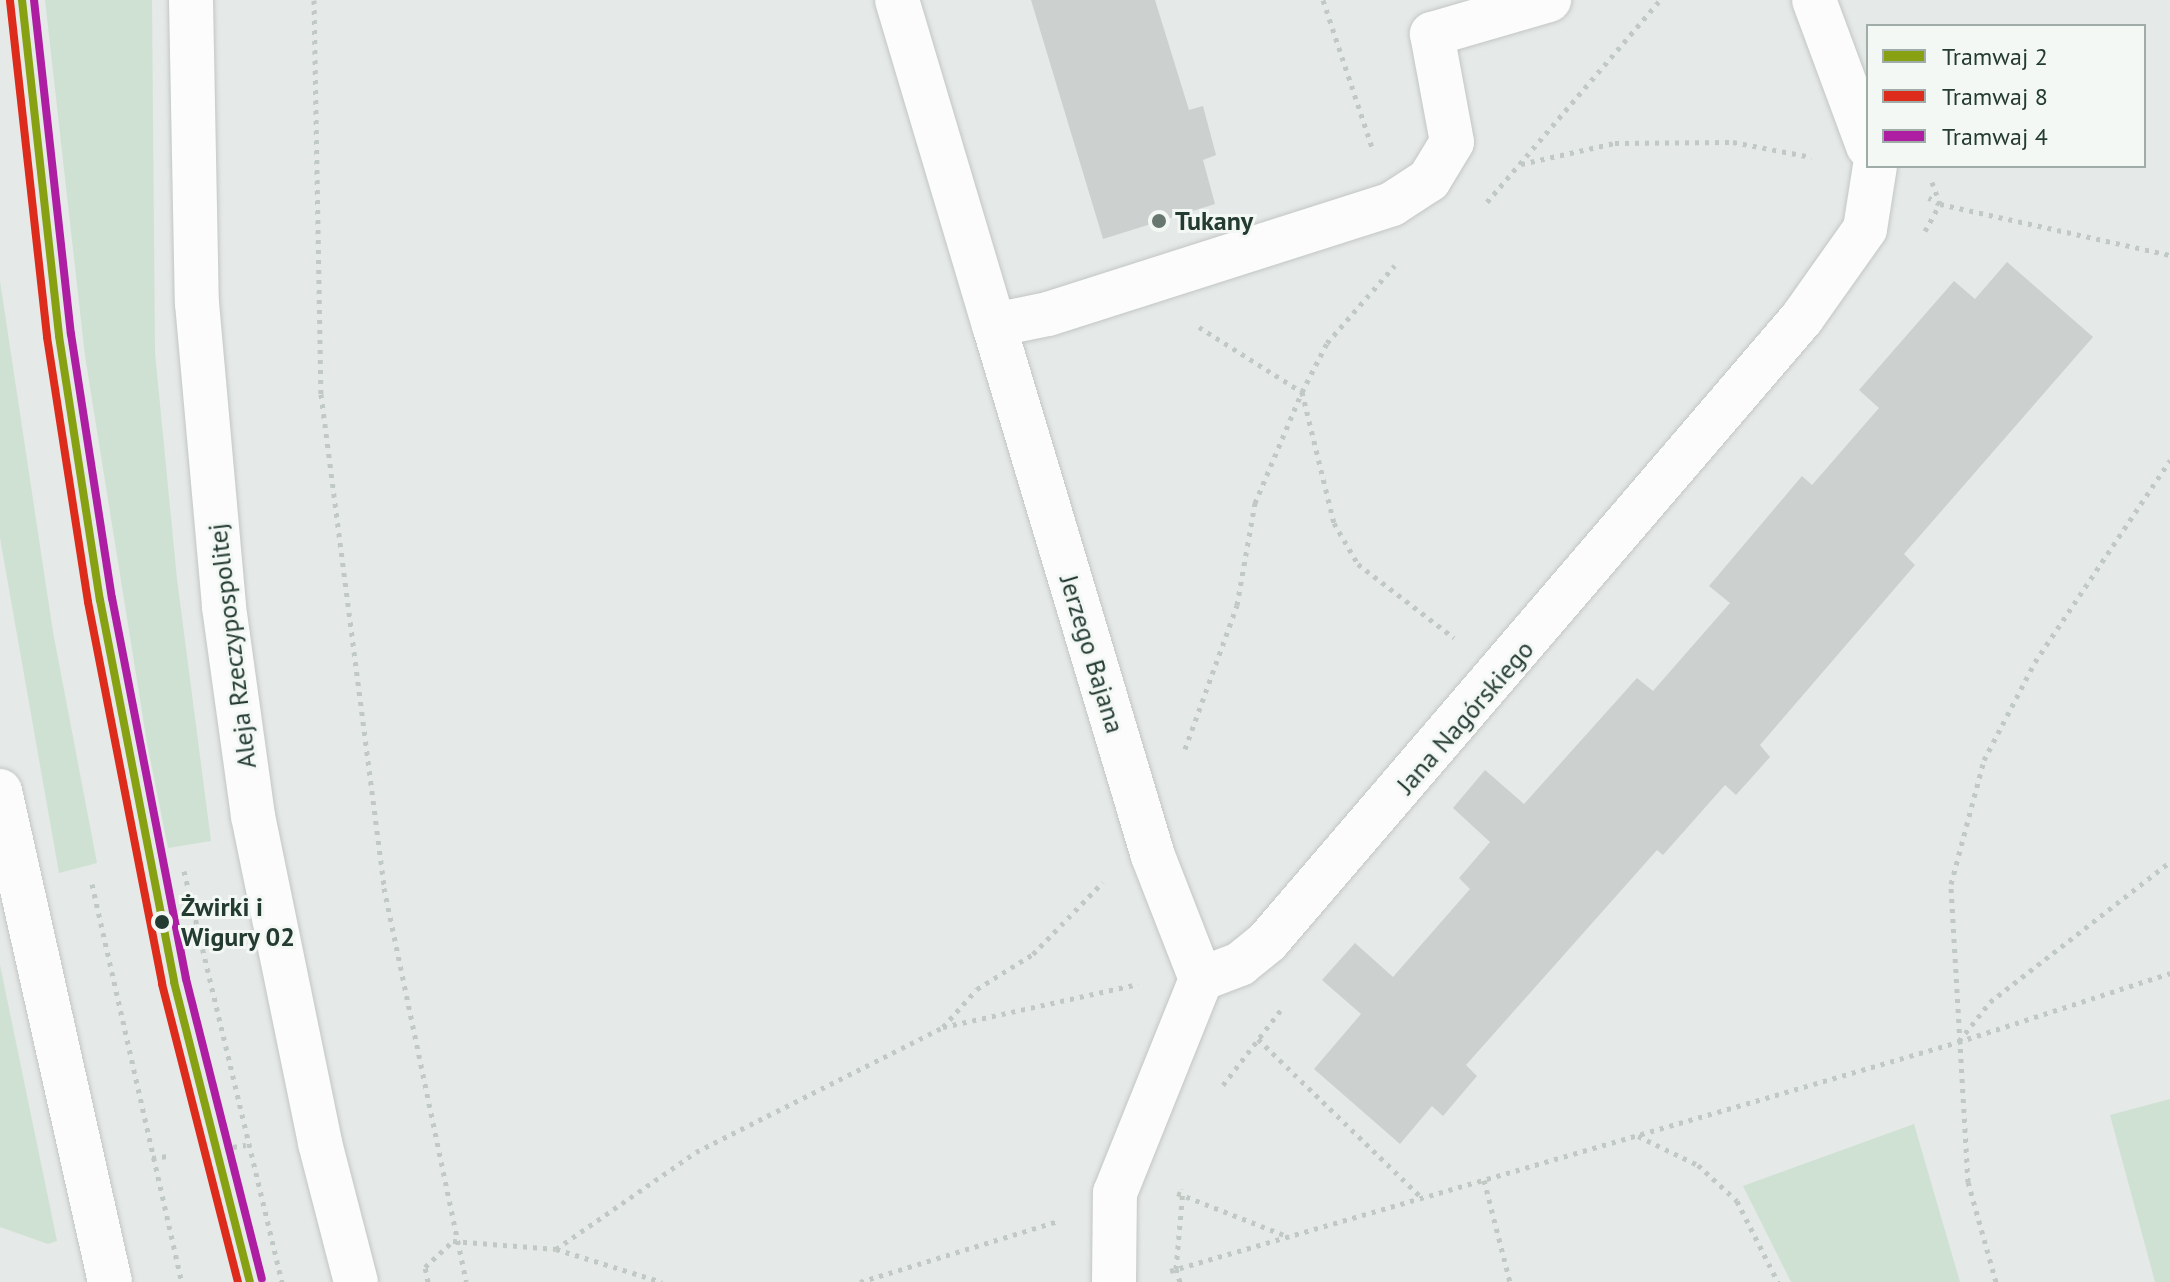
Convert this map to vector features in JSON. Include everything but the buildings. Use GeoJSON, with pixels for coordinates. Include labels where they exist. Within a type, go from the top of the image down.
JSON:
{"type":"FeatureCollection","features":[{"type":"Feature","properties":{"kind":"street","name":"Aleja Rzeczypospolitej"},"geometry":{"type":"LineString","coordinates":[[191,0],[197,303],[224,607],[253,816],[320,1143],[356,1282]]}},
{"type":"Feature","properties":{"kind":"street","name":"Jerzego Bajana"},"geometry":{"type":"LineString","coordinates":[[897,0],[1153,856],[1201,979]]}},
{"type":"Feature","properties":{"kind":"street"},"geometry":{"type":"LineString","coordinates":[[994,325],[1048,314],[1392,204],[1429,180],[1452,142],[1432,34],[1549,0]]}},
{"type":"Feature","properties":{"kind":"street"},"geometry":{"type":"LineString","coordinates":[[1814,0],[1866,141]]}},
{"type":"Feature","properties":{"kind":"street","name":"Jana Nagórskiego"},"geometry":{"type":"LineString","coordinates":[[1201,979],[1240,964],[1268,941],[1502,675],[1802,318],[1865,229],[1872,168]]}},
{"type":"Feature","properties":{"kind":"street"},"geometry":{"type":"LineString","coordinates":[[0,791],[110,1282]]}},
{"type":"Feature","properties":{"kind":"street"},"geometry":{"type":"LineString","coordinates":[[1114,1282],[1115,1193],[1201,979]]}},
{"type":"Feature","properties":{"kind":"path"},"geometry":{"type":"LineString","coordinates":[[314,0],[321,394],[384,888],[453,1241],[466,1282]]}},
{"type":"Feature","properties":{"kind":"path"},"geometry":{"type":"LineString","coordinates":[[1323,0],[1392,204]]}},
{"type":"Feature","properties":{"kind":"path"},"geometry":{"type":"LineString","coordinates":[[1660,0],[1521,164],[1615,143],[1733,142],[1866,159]]}},
{"type":"Feature","properties":{"kind":"path"},"geometry":{"type":"LineString","coordinates":[[1917,245],[1940,204],[1931,179]]}},
{"type":"Feature","properties":{"kind":"path"},"geometry":{"type":"LineString","coordinates":[[1940,204],[2170,255]]}},
{"type":"Feature","properties":{"kind":"path"},"geometry":{"type":"LineString","coordinates":[[1185,749],[1237,605],[1255,503],[1302,392],[1327,343],[1354,306],[1405,255]]}},
{"type":"Feature","properties":{"kind":"path"},"geometry":{"type":"LineString","coordinates":[[1196,325],[1302,392],[1334,523],[1358,564],[1502,675]]}},
{"type":"Feature","properties":{"kind":"path"},"geometry":{"type":"LineString","coordinates":[[1996,1282],[1968,1182],[1951,884],[1984,760],[2035,662],[2167,476],[2170,460]]}},
{"type":"Feature","properties":{"kind":"path"},"geometry":{"type":"LineString","coordinates":[[1180,734],[1188,765]]}},
{"type":"Feature","properties":{"kind":"path"},"geometry":{"type":"LineString","coordinates":[[943,1027],[977,989],[1033,954],[1107,877],[1153,856]]}},
{"type":"Feature","properties":{"kind":"path"},"geometry":{"type":"LineString","coordinates":[[1958,1042],[1990,1002],[2170,862]]}},
{"type":"Feature","properties":{"kind":"path"},"geometry":{"type":"LineString","coordinates":[[184,871],[246,1145],[282,1282]]}},
{"type":"Feature","properties":{"kind":"path"},"geometry":{"type":"LineString","coordinates":[[92,884],[182,1282]]}},
{"type":"Feature","properties":{"kind":"path"},"geometry":{"type":"LineString","coordinates":[[1216,1094],[1308,975],[1268,941]]}},
{"type":"Feature","properties":{"kind":"path"},"geometry":{"type":"LineString","coordinates":[[1162,1273],[1958,1042],[2170,973]]}},
{"type":"Feature","properties":{"kind":"path"},"geometry":{"type":"LineString","coordinates":[[556,1249],[696,1152],[943,1027],[1131,984],[1201,979]]}},
{"type":"Feature","properties":{"kind":"path"},"geometry":{"type":"LineString","coordinates":[[1258,1039],[1422,1198]]}},
{"type":"Feature","properties":{"kind":"path"},"geometry":{"type":"LineString","coordinates":[[1637,1136],[1698,1165],[1737,1201],[1778,1282]]}},
{"type":"Feature","properties":{"kind":"path"},"geometry":{"type":"LineString","coordinates":[[233,1147],[246,1145]]}},
{"type":"Feature","properties":{"kind":"path"},"geometry":{"type":"LineString","coordinates":[[152,1158],[168,1156]]}},
{"type":"Feature","properties":{"kind":"path"},"geometry":{"type":"LineString","coordinates":[[1484,1180],[1510,1282]]}},
{"type":"Feature","properties":{"kind":"path"},"geometry":{"type":"LineString","coordinates":[[1180,1282],[1176,1269],[1183,1183]]}},
{"type":"Feature","properties":{"kind":"path"},"geometry":{"type":"LineString","coordinates":[[1183,1192],[1289,1237]]}},
{"type":"Feature","properties":{"kind":"path"},"geometry":{"type":"LineString","coordinates":[[860,1282],[1064,1219]]}},
{"type":"Feature","properties":{"kind":"path"},"geometry":{"type":"LineString","coordinates":[[428,1282],[425,1267],[453,1241],[556,1249],[662,1282]]}},
{"type":"Feature","properties":{"kind":"green space"},"geometry":{"type":"Polygon","coordinates":[[[45,0],[152,0],[155,353],[177,579],[211,841],[168,848],[147,743],[85,356],[45,0]]]}},
{"type":"Feature","properties":{"kind":"green space"},"geometry":{"type":"Polygon","coordinates":[[[0,281],[53,632],[97,863],[59,873],[0,538],[0,281]]]}},
{"type":"Feature","properties":{"kind":"green space"},"geometry":{"type":"Polygon","coordinates":[[[0,965],[57,1241],[48,1244],[0,1227],[0,965]]]}},
{"type":"Feature","properties":{"kind":"green space"},"geometry":{"type":"Polygon","coordinates":[[[2170,1099],[2170,1282],[2155,1282],[2110,1115],[2170,1099]]]}},
{"type":"Feature","properties":{"kind":"green space"},"geometry":{"type":"Polygon","coordinates":[[[1914,1124],[1960,1282],[1791,1282],[1743,1186],[1914,1124]]]}},
{"type":"Feature","properties":{"kind":"tram line","name":"2"},"geometry":{"type":"LineString","coordinates":[[22,0],[59,336],[100,600],[174,982],[250,1282]]}},
{"type":"Feature","properties":{"kind":"tram line","name":"4"},"geometry":{"type":"LineString","coordinates":[[34,0],[71,334],[112,598],[186,979],[262,1279]]}},
{"type":"Feature","properties":{"kind":"tram line","name":"8"},"geometry":{"type":"LineString","coordinates":[[10,1],[47,337],[88,602],[162,984],[238,1282]]}},
{"type":"Feature","properties":{"kind":"place","name":"Tukany"},"geometry":{"type":"Point","coordinates":[1159,221]}},
{"type":"Feature","properties":{"kind":"place","name":"Żwirki i Wigury 02"},"geometry":{"type":"Point","coordinates":[162,922]}}]}
